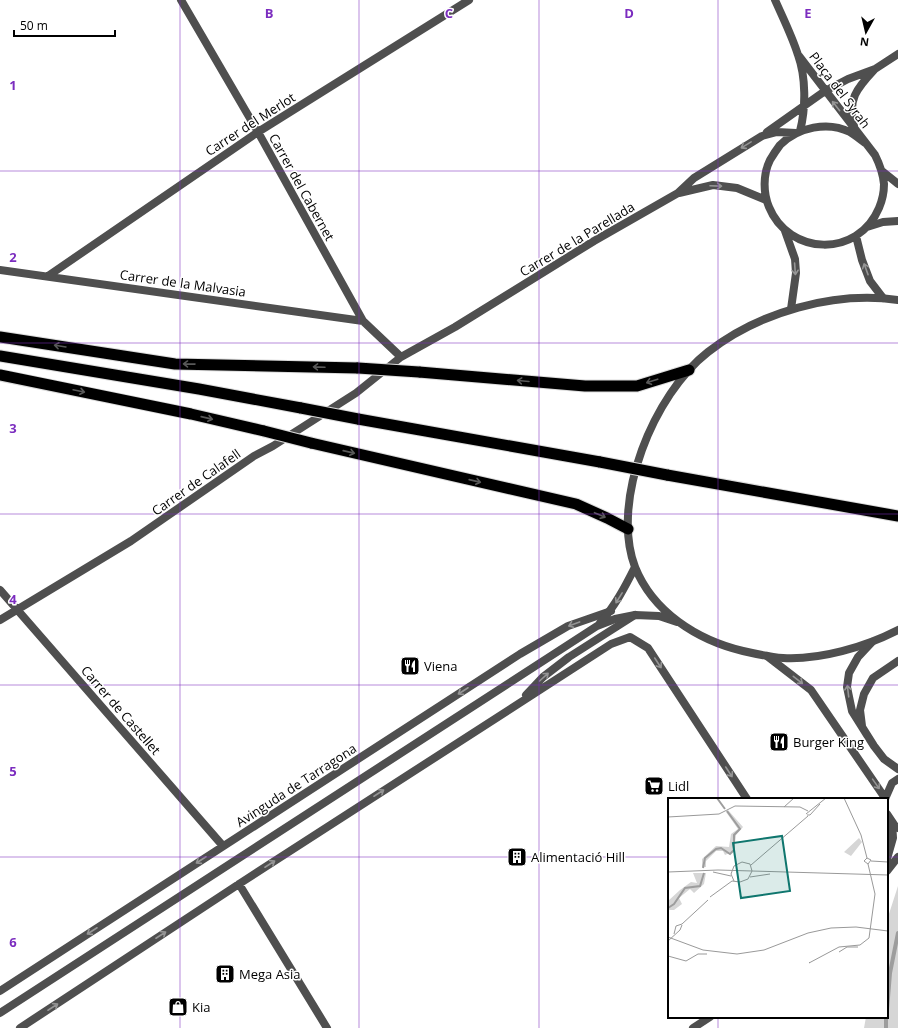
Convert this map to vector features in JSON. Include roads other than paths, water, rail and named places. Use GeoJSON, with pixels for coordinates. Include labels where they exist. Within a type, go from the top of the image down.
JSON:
{"type":"FeatureCollection","features":[{"type":"Feature","properties":{"kind":"highway"},"geometry":{"type":"LineString","coordinates":[[0,337],[176,364],[358,368],[593,386],[637,386],[689,370]]}},
{"type":"Feature","properties":{"kind":"highway"},"geometry":{"type":"LineString","coordinates":[[0,356],[200,389],[358,419],[898,516]]}},
{"type":"Feature","properties":{"kind":"highway"},"geometry":{"type":"LineString","coordinates":[[0,375],[191,414],[576,504],[607,518],[628,530]]}},
{"type":"Feature","properties":{"kind":"street","name":"Carrer del Cabernet"},"geometry":{"type":"LineString","coordinates":[[181,0],[258,132],[363,321],[401,357]]}},
{"type":"Feature","properties":{"kind":"street","name":"Carrer del Merlot"},"geometry":{"type":"LineString","coordinates":[[48,276],[258,132],[470,0]]}},
{"type":"Feature","properties":{"kind":"street"},"geometry":{"type":"LineString","coordinates":[[775,0],[799,56]]}},
{"type":"Feature","properties":{"kind":"street","name":"Carrer de la Parellada"},"geometry":{"type":"LineString","coordinates":[[401,357],[455,327],[594,241],[678,193],[694,178],[762,136],[825,91],[848,79],[875,69],[898,54]]}},
{"type":"Feature","properties":{"kind":"street","name":"Plaça del Syrah"},"geometry":{"type":"LineString","coordinates":[[799,56],[865,143],[876,155],[882,171],[884,186],[882,201],[876,215],[867,227],[856,236],[839,243],[820,245],[802,241],[785,231],[773,217],[766,200],[764,180],[769,162],[780,145],[798,132],[814,127],[833,127],[850,132],[865,143]]}},
{"type":"Feature","properties":{"kind":"street","name":"Plaça del Syrah"},"geometry":{"type":"LineString","coordinates":[[798,132],[803,120],[804,106],[804,86],[799,56]]}},
{"type":"Feature","properties":{"kind":"street","name":"Carrer de la Parellada"},"geometry":{"type":"LineString","coordinates":[[855,129],[851,115],[851,105],[855,94],[862,83],[875,69]]}},
{"type":"Feature","properties":{"kind":"street","name":"Carrer de la Parellada"},"geometry":{"type":"LineString","coordinates":[[762,136],[777,132],[798,132]]}},
{"type":"Feature","properties":{"kind":"street"},"geometry":{"type":"LineString","coordinates":[[882,171],[898,184]]}},
{"type":"Feature","properties":{"kind":"street"},"geometry":{"type":"LineString","coordinates":[[678,193],[713,185],[737,188],[766,200]]}},
{"type":"Feature","properties":{"kind":"street"},"geometry":{"type":"LineString","coordinates":[[867,227],[883,222],[898,221]]}},
{"type":"Feature","properties":{"kind":"street","name":"Plaça del Syrah"},"geometry":{"type":"LineString","coordinates":[[785,231],[794,259],[796,273],[791,309]]}},
{"type":"Feature","properties":{"kind":"street"},"geometry":{"type":"LineString","coordinates":[[856,236],[862,260],[870,281],[883,298]]}},
{"type":"Feature","properties":{"kind":"street","name":"Carrer de la Malvasia"},"geometry":{"type":"LineString","coordinates":[[0,270],[363,321]]}},
{"type":"Feature","properties":{"kind":"street"},"geometry":{"type":"LineString","coordinates":[[677,622],[664,609],[642,581],[635,567],[628,530],[630,502],[636,465],[657,414],[671,392],[689,370],[707,352],[756,322],[791,309],[823,303],[883,298],[898,300]]}},
{"type":"Feature","properties":{"kind":"street","name":"Carrer de Calafell"},"geometry":{"type":"LineString","coordinates":[[0,620],[131,542],[254,456],[356,393],[401,357]]}},
{"type":"Feature","properties":{"kind":"street"},"geometry":{"type":"LineString","coordinates":[[597,626],[611,611],[623,592],[635,567]]}},
{"type":"Feature","properties":{"kind":"street","name":"Carrer de Castellet"},"geometry":{"type":"LineString","coordinates":[[0,590],[223,846]]}},
{"type":"Feature","properties":{"kind":"street","name":"Avinguda de Tarragona"},"geometry":{"type":"LineString","coordinates":[[0,990],[520,654],[568,626],[611,611]]}},
{"type":"Feature","properties":{"kind":"street"},"geometry":{"type":"LineString","coordinates":[[517,705],[543,677],[569,657],[635,616]]}},
{"type":"Feature","properties":{"kind":"street"},"geometry":{"type":"LineString","coordinates":[[0,1013],[597,626],[615,619],[635,616],[659,616],[677,622],[711,640],[733,648],[767,656],[797,658],[845,650],[872,642],[898,630]]}},
{"type":"Feature","properties":{"kind":"street"},"geometry":{"type":"LineString","coordinates":[[20,1028],[239,884],[611,644],[630,637],[648,648],[746,798]]}},
{"type":"Feature","properties":{"kind":"street"},"geometry":{"type":"LineString","coordinates":[[872,642],[858,658],[849,673],[847,687],[852,711],[884,759],[898,769]]}},
{"type":"Feature","properties":{"kind":"street"},"geometry":{"type":"LineString","coordinates":[[767,656],[811,690],[885,798],[892,784],[898,779]]}},
{"type":"Feature","properties":{"kind":"street"},"geometry":{"type":"LineString","coordinates":[[862,727],[860,710],[864,694],[873,678],[898,661]]}},
{"type":"Feature","properties":{"kind":"street"},"geometry":{"type":"LineString","coordinates":[[888,816],[898,828]]}},
{"type":"Feature","properties":{"kind":"street"},"geometry":{"type":"LineString","coordinates":[[888,855],[892,838],[892,822]]}},
{"type":"Feature","properties":{"kind":"street"},"geometry":{"type":"LineString","coordinates":[[888,870],[898,857]]}},
{"type":"Feature","properties":{"kind":"street"},"geometry":{"type":"LineString","coordinates":[[239,884],[328,1028]]}},
{"type":"Feature","properties":{"kind":"street"},"geometry":{"type":"LineString","coordinates":[[693,1028],[708,1018]]}},
{"type":"Feature","properties":{"kind":"waterway"},"geometry":{"type":"LineString","coordinates":[[888,998],[890,973],[898,933]]}},
{"type":"Feature","properties":{"kind":"waterway"},"geometry":{"type":"LineString","coordinates":[[886,1018],[886,1028]]}},
{"type":"Feature","properties":{"kind":"place","name":"Viena"},"geometry":{"type":"Point","coordinates":[410,666]}},
{"type":"Feature","properties":{"kind":"place","name":"Burger King"},"geometry":{"type":"Point","coordinates":[779,742]}},
{"type":"Feature","properties":{"kind":"place","name":"Lidl"},"geometry":{"type":"Point","coordinates":[654,786]}},
{"type":"Feature","properties":{"kind":"place","name":"Alimentació Hill"},"geometry":{"type":"Point","coordinates":[517,857]}},
{"type":"Feature","properties":{"kind":"place","name":"Mega Asia"},"geometry":{"type":"Point","coordinates":[225,974]}},
{"type":"Feature","properties":{"kind":"place","name":"Kia"},"geometry":{"type":"Point","coordinates":[178,1007]}}]}
